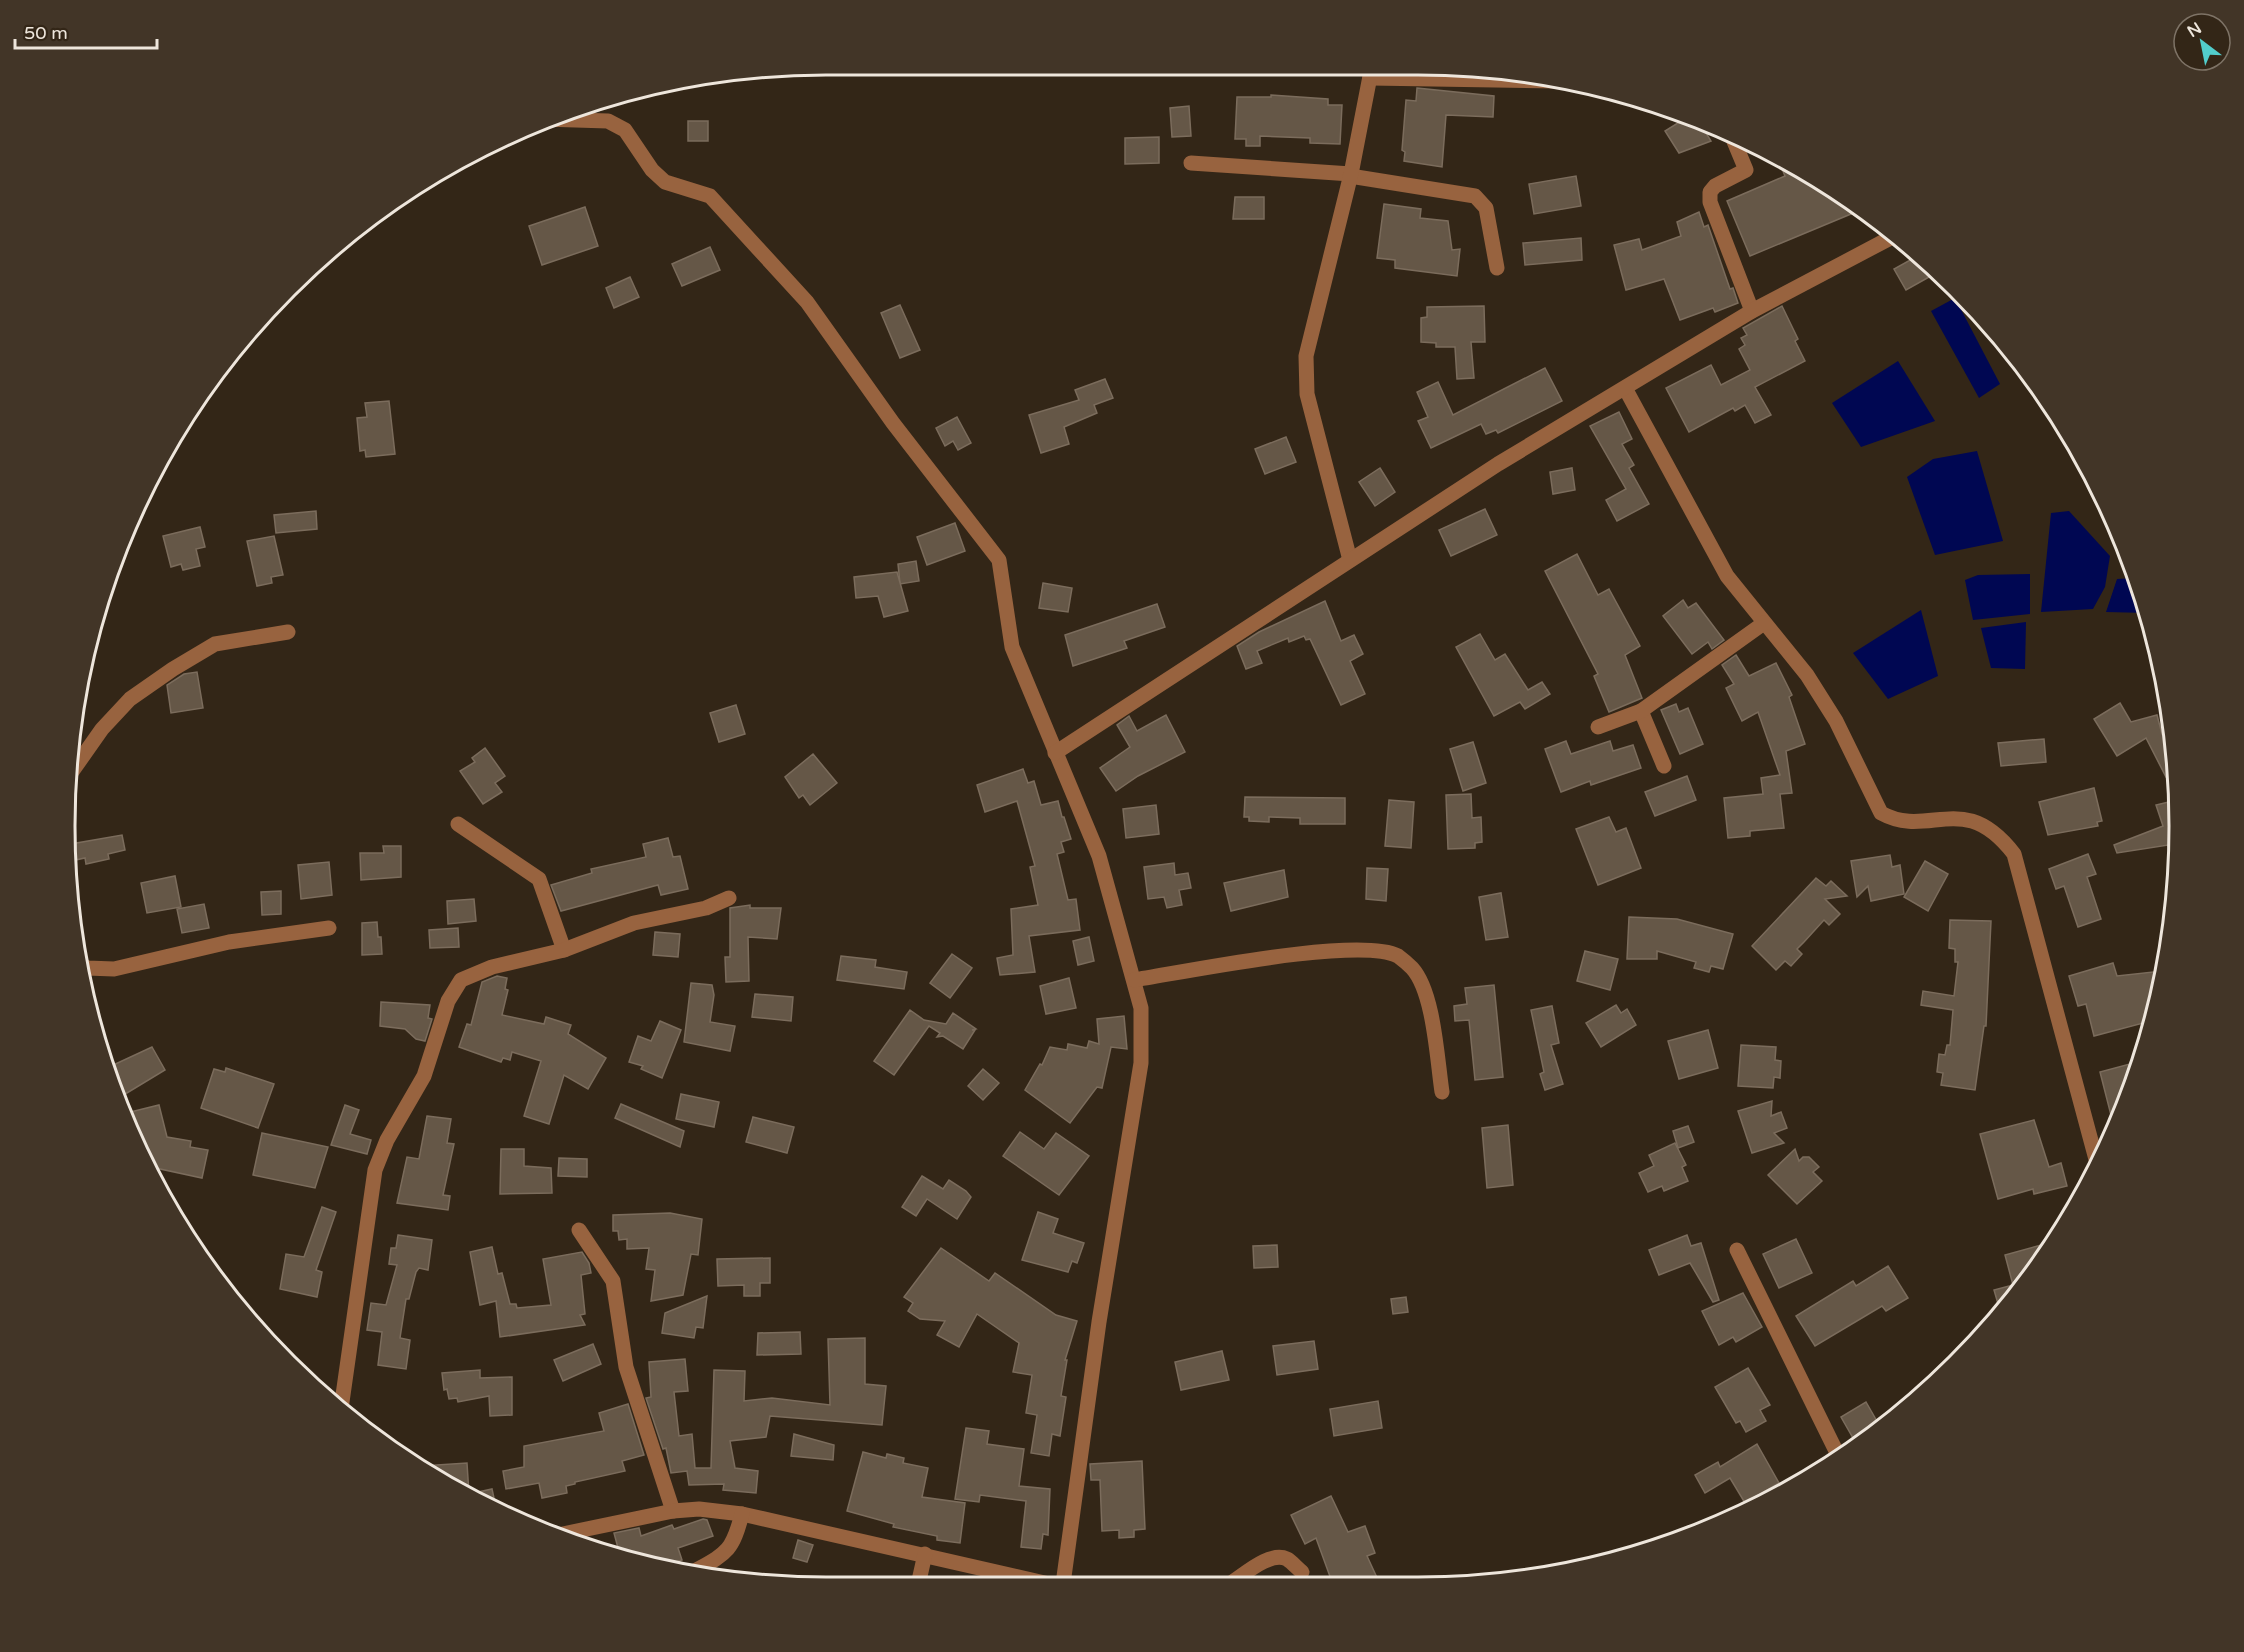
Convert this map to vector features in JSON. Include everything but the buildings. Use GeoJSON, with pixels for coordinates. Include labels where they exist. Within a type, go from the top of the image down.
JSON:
{"type":"FeatureCollection","features":[{"type":"Feature","properties":{"kind":"street"},"geometry":{"type":"LineString","coordinates":[[1350,560],[1307,394],[1305,374],[1306,356],[1351,175],[1370,75]]}},
{"type":"Feature","properties":{"kind":"street"},"geometry":{"type":"LineString","coordinates":[[570,120],[608,121],[625,130],[652,170],[664,182],[710,196],[807,302],[893,423],[999,560],[1012,647],[1054,753],[1099,856],[1141,1008],[1141,1063],[1099,1322],[1064,1577]]}},
{"type":"Feature","properties":{"kind":"street"},"geometry":{"type":"LineString","coordinates":[[1736,146],[1746,170],[1715,186],[1710,192],[1710,202],[1752,311]]}},
{"type":"Feature","properties":{"kind":"street"},"geometry":{"type":"LineString","coordinates":[[1191,163],[1351,175],[1475,196],[1486,208],[1497,268]]}},
{"type":"Feature","properties":{"kind":"street"},"geometry":{"type":"LineString","coordinates":[[1054,753],[1498,464],[1752,311],[1887,240]]}},
{"type":"Feature","properties":{"kind":"street"},"geometry":{"type":"LineString","coordinates":[[1625,388],[1727,576],[1807,675],[1836,721],[1881,813],[1894,820],[1952,817],[1970,821],[1988,827],[2014,854],[2094,1153]]}},
{"type":"Feature","properties":{"kind":"street"},"geometry":{"type":"LineString","coordinates":[[1598,727],[1641,711],[1764,623]]}},
{"type":"Feature","properties":{"kind":"street"},"geometry":{"type":"LineString","coordinates":[[78,763],[102,729],[130,699],[173,669],[215,644],[288,632]]}},
{"type":"Feature","properties":{"kind":"street"},"geometry":{"type":"LineString","coordinates":[[1641,711],[1664,766]]}},
{"type":"Feature","properties":{"kind":"street"},"geometry":{"type":"LineString","coordinates":[[458,825],[539,879],[564,950]]}},
{"type":"Feature","properties":{"kind":"street"},"geometry":{"type":"LineString","coordinates":[[342,1400],[375,1170],[387,1140],[424,1076],[448,1001],[461,980],[475,972],[564,950],[634,924],[706,908],[729,898]]}},
{"type":"Feature","properties":{"kind":"street"},"geometry":{"type":"LineString","coordinates":[[88,968],[114,969],[228,942],[329,928]]}},
{"type":"Feature","properties":{"kind":"street"},"geometry":{"type":"LineString","coordinates":[[1134,980],[1302,954],[1375,951],[1398,956],[1413,969],[1425,993],[1442,1092]]}},
{"type":"Feature","properties":{"kind":"street"},"geometry":{"type":"LineString","coordinates":[[579,1230],[613,1281],[626,1367],[674,1511]]}},
{"type":"Feature","properties":{"kind":"street"},"geometry":{"type":"LineString","coordinates":[[1737,1250],[1835,1450]]}},
{"type":"Feature","properties":{"kind":"street"},"geometry":{"type":"LineString","coordinates":[[572,1532],[674,1511],[699,1509],[742,1514],[1020,1577]]}},
{"type":"Feature","properties":{"kind":"street"},"geometry":{"type":"LineString","coordinates":[[703,1567],[723,1556],[735,1541],[742,1514]]}},
{"type":"Feature","properties":{"kind":"street"},"geometry":{"type":"LineString","coordinates":[[920,1577],[925,1554]]}},
{"type":"Feature","properties":{"kind":"street"},"geometry":{"type":"LineString","coordinates":[[1240,1577],[1269,1559],[1278,1557],[1288,1559],[1302,1572]]}},
{"type":"Feature","properties":{"kind":"shaded area"},"geometry":{"type":"Polygon","coordinates":[[[1953,299],[1959,306],[2000,384],[1979,398],[1931,311],[1953,299]]]}},
{"type":"Feature","properties":{"kind":"shaded area"},"geometry":{"type":"Polygon","coordinates":[[[1898,361],[1935,421],[1861,447],[1832,403],[1898,361]]]}},
{"type":"Feature","properties":{"kind":"shaded area"},"geometry":{"type":"Polygon","coordinates":[[[1977,451],[2003,541],[1935,555],[1907,477],[1933,459],[1977,451]]]}},
{"type":"Feature","properties":{"kind":"shaded area"},"geometry":{"type":"Polygon","coordinates":[[[2069,511],[2110,556],[2105,587],[2093,609],[2041,612],[2051,513],[2069,511]]]}},
{"type":"Feature","properties":{"kind":"shaded area"},"geometry":{"type":"Polygon","coordinates":[[[2030,574],[2030,614],[1973,620],[1965,580],[1978,575],[2030,574]]]}},
{"type":"Feature","properties":{"kind":"shaded area"},"geometry":{"type":"Polygon","coordinates":[[[2127,578],[2137,613],[2106,612],[2117,579],[2127,578]]]}},
{"type":"Feature","properties":{"kind":"shaded area"},"geometry":{"type":"Polygon","coordinates":[[[1921,610],[1938,676],[1888,699],[1853,653],[1921,610]]]}},
{"type":"Feature","properties":{"kind":"shaded area"},"geometry":{"type":"Polygon","coordinates":[[[2026,622],[2025,669],[1991,668],[1981,628],[2026,622]]]}}]}
